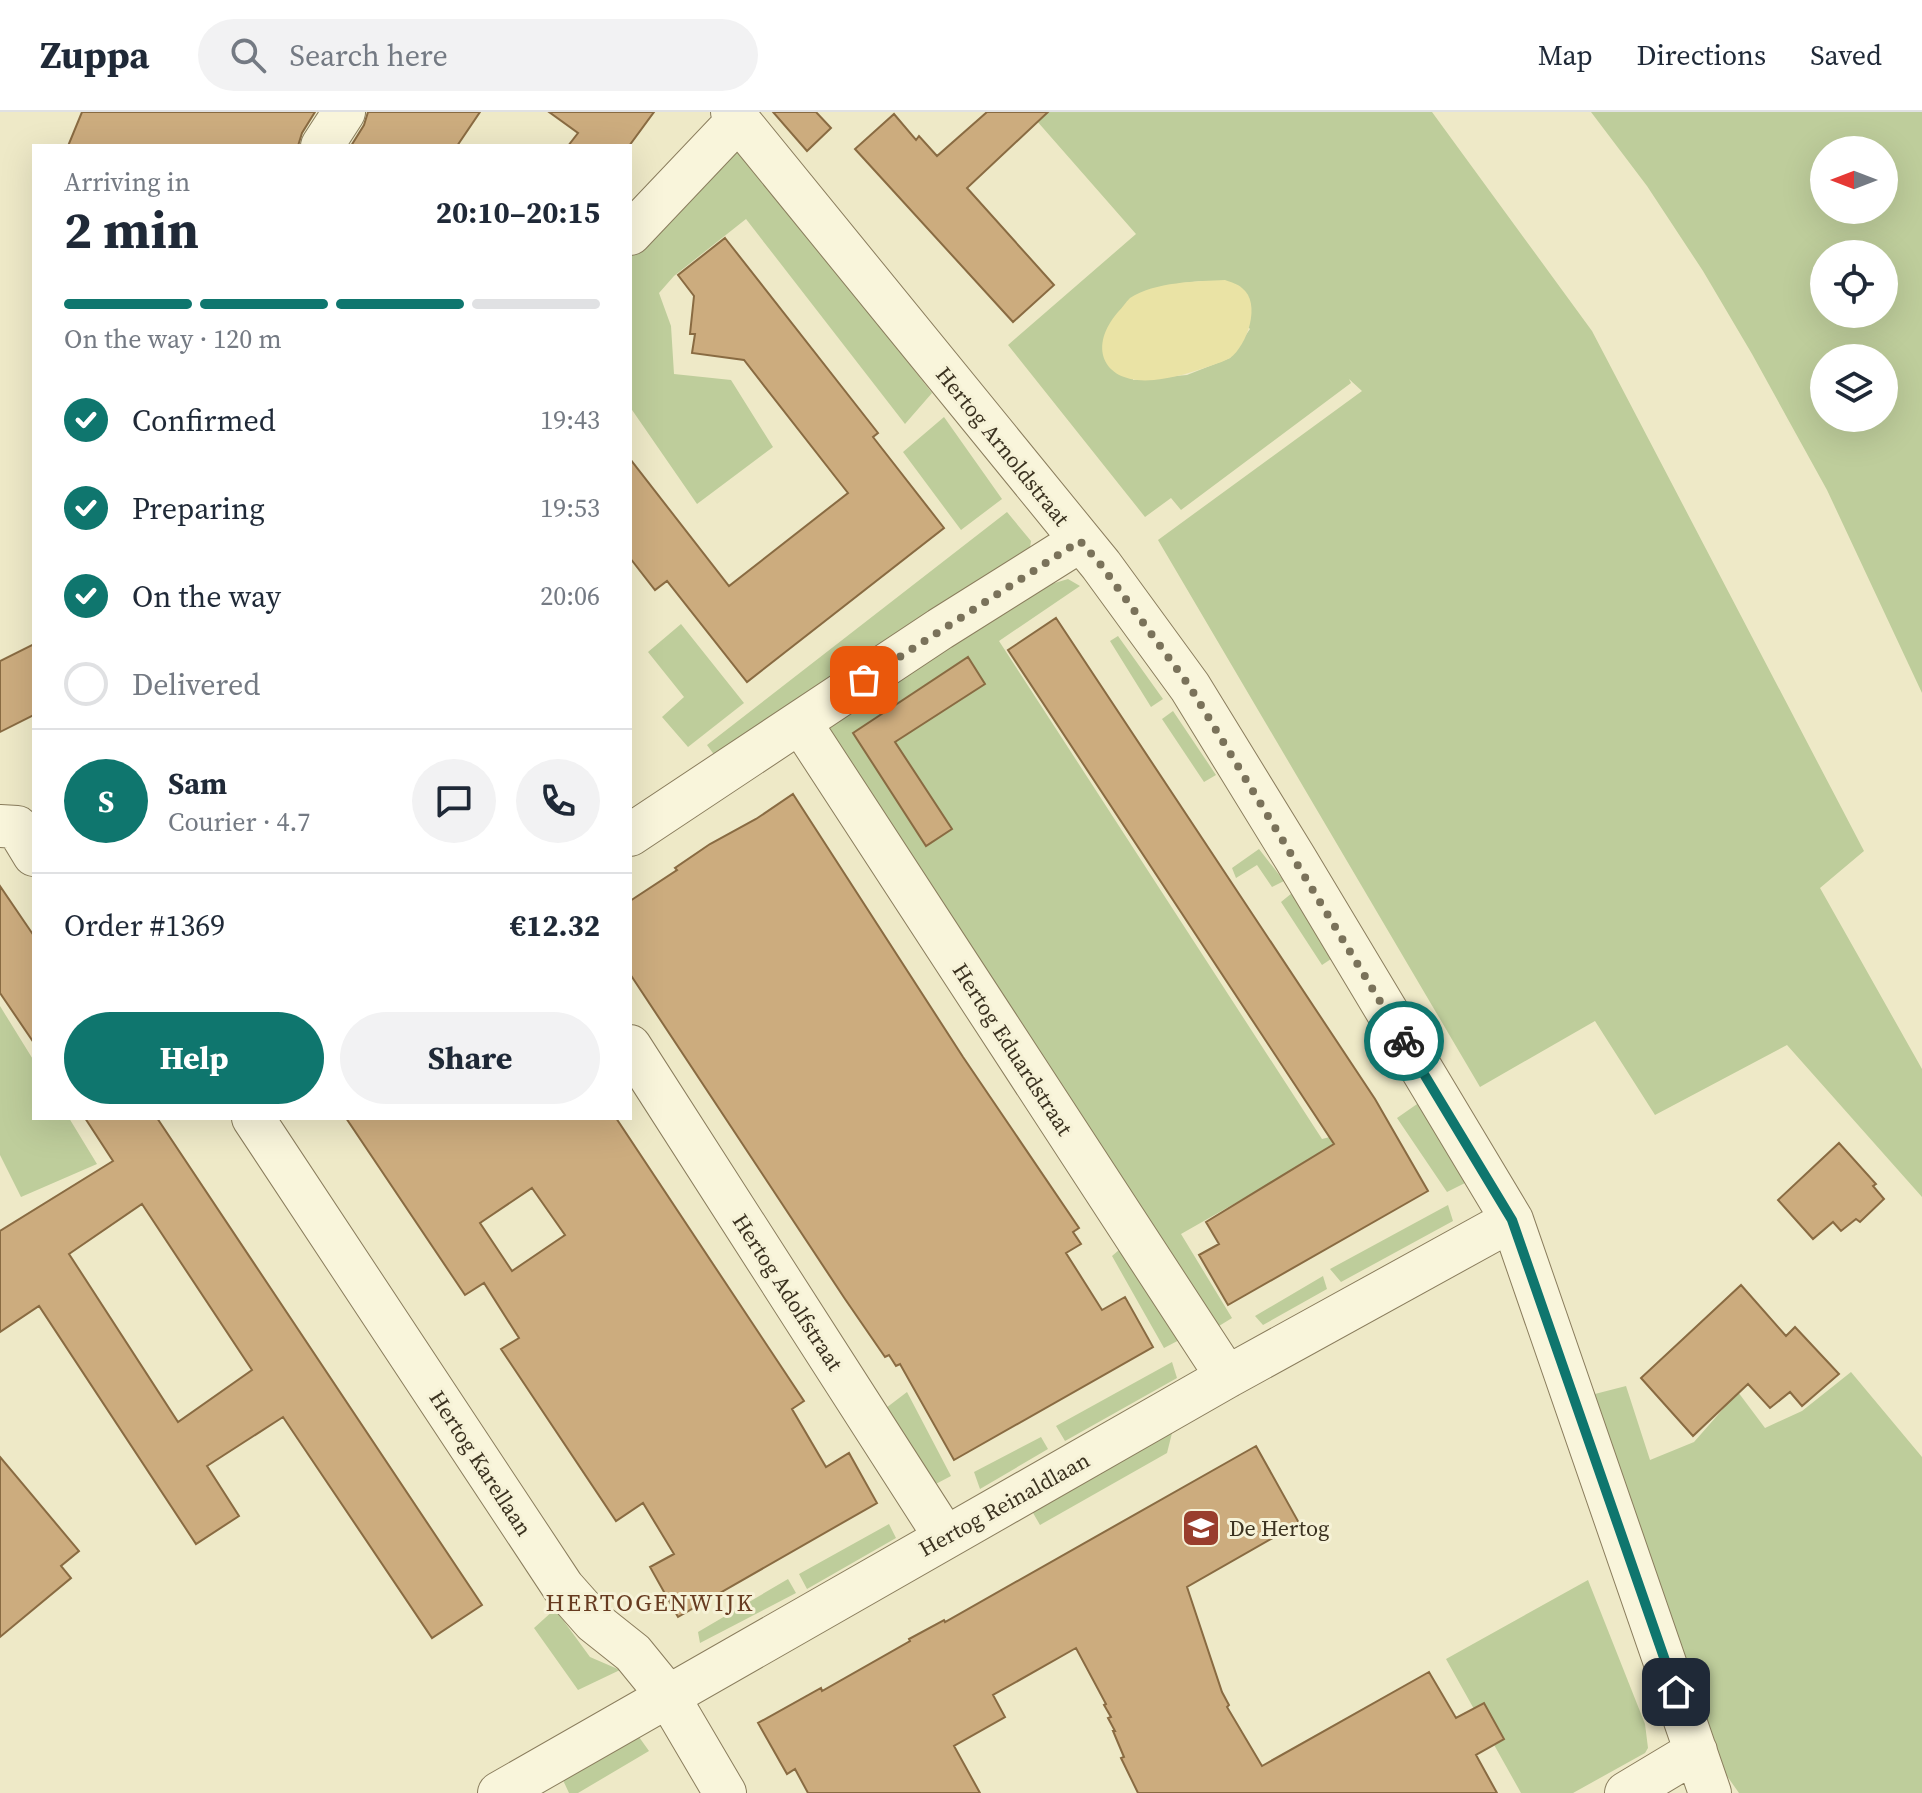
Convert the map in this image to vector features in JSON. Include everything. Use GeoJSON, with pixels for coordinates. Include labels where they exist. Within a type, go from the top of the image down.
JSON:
{"type":"FeatureCollection","features":[{"type":"Feature","properties":{"kind":"street"},"geometry":{"type":"LineString","coordinates":[[323,144],[344,112]]}},
{"type":"Feature","properties":{"kind":"street"},"geometry":{"type":"LineString","coordinates":[[632,232],[735,115]]}},
{"type":"Feature","properties":{"kind":"street","name":"Hertog Arnoldstraat"},"geometry":{"type":"LineString","coordinates":[[735,115],[1101,565],[1190,687],[1512,1220],[1710,1793]]}},
{"type":"Feature","properties":{"kind":"street"},"geometry":{"type":"LineString","coordinates":[[632,834],[940,629],[1080,541]]}},
{"type":"Feature","properties":{"kind":"street","name":"Hertog Eduardstraat"},"geometry":{"type":"LineString","coordinates":[[800,722],[1227,1377]]}},
{"type":"Feature","properties":{"kind":"street"},"geometry":{"type":"LineString","coordinates":[[0,826],[17,827],[32,852]]}},
{"type":"Feature","properties":{"kind":"street","name":"Hertog Adolfstraat"},"geometry":{"type":"LineString","coordinates":[[632,1049],[945,1537]]}},
{"type":"Feature","properties":{"kind":"street","name":"Hertog Karellaan"},"geometry":{"type":"LineString","coordinates":[[254,1120],[563,1587],[594,1622],[633,1653],[668,1696],[725,1793]]}},
{"type":"Feature","properties":{"kind":"street","name":"Hertog Reinaldlaan"},"geometry":{"type":"LineString","coordinates":[[499,1793],[1227,1377],[1512,1220]]}},
{"type":"Feature","properties":{"kind":"street"},"geometry":{"type":"LineString","coordinates":[[1626,1793],[1696,1751]]}},
{"type":"Feature","properties":{"kind":"green space"},"geometry":{"type":"Polygon","coordinates":[[[1029,112],[1432,112],[1592,331],[1864,851],[1820,888],[1922,1069],[1922,1197],[1787,1045],[1655,1115],[1595,1021],[1480,1087],[1158,540],[1362,391],[1349,379],[1351,383],[1181,510],[1171,498],[1145,517],[1008,345],[1136,234],[1029,112]],[[1202,281],[1165,287],[1130,299],[1133,380],[1187,375],[1230,358],[1250,329],[1202,281]]]}},
{"type":"Feature","properties":{"kind":"green space"},"geometry":{"type":"Polygon","coordinates":[[[1591,112],[1922,112],[1922,693],[1827,490],[1703,271],[1647,186],[1591,112]]]}},
{"type":"Feature","properties":{"kind":"green space"},"geometry":{"type":"Polygon","coordinates":[[[736,142],[932,393],[905,424],[746,219],[674,276],[659,293],[671,326],[674,374],[731,380],[773,447],[697,504],[632,410],[632,248],[736,142]]]}},
{"type":"Feature","properties":{"kind":"green space"},"geometry":{"type":"Polygon","coordinates":[[[944,417],[1002,499],[961,530],[903,452],[944,417]]]}},
{"type":"Feature","properties":{"kind":"green space"},"geometry":{"type":"Polygon","coordinates":[[[1007,512],[1031,541],[1029,555],[718,760],[707,745],[1007,512]]]}},
{"type":"Feature","properties":{"kind":"green space"},"geometry":{"type":"Polygon","coordinates":[[[1068,579],[1080,586],[999,641],[1322,1139],[1334,1136],[1341,1143],[1181,1234],[1232,1318],[1219,1326],[823,734],[847,714],[1048,585],[1068,579]]]}},
{"type":"Feature","properties":{"kind":"green space"},"geometry":{"type":"Polygon","coordinates":[[[681,624],[744,703],[688,747],[662,717],[684,697],[648,652],[681,624]]]}},
{"type":"Feature","properties":{"kind":"green space"},"geometry":{"type":"Polygon","coordinates":[[[1118,636],[1163,699],[1151,707],[1110,641],[1118,636]]]}},
{"type":"Feature","properties":{"kind":"green space"},"geometry":{"type":"Polygon","coordinates":[[[1173,711],[1216,775],[1204,782],[1162,719],[1173,711]]]}},
{"type":"Feature","properties":{"kind":"green space"},"geometry":{"type":"Polygon","coordinates":[[[1259,849],[1284,881],[1272,887],[1257,865],[1236,878],[1232,868],[1259,849]]]}},
{"type":"Feature","properties":{"kind":"green space"},"geometry":{"type":"Polygon","coordinates":[[[1292,893],[1334,957],[1322,965],[1281,902],[1292,893]]]}},
{"type":"Feature","properties":{"kind":"green space"},"geometry":{"type":"Polygon","coordinates":[[[0,1006],[32,1058],[32,1120],[70,1120],[97,1164],[21,1197],[0,1155],[0,1006]]]}},
{"type":"Feature","properties":{"kind":"green space"},"geometry":{"type":"Polygon","coordinates":[[[1420,1102],[1465,1183],[1447,1192],[1397,1118],[1420,1102]]]}},
{"type":"Feature","properties":{"kind":"green space"},"geometry":{"type":"Polygon","coordinates":[[[1448,1205],[1453,1221],[1341,1282],[1330,1269],[1448,1205]]]}},
{"type":"Feature","properties":{"kind":"green space"},"geometry":{"type":"Polygon","coordinates":[[[1126,1244],[1185,1337],[1164,1348],[1112,1256],[1126,1244]]]}},
{"type":"Feature","properties":{"kind":"green space"},"geometry":{"type":"Polygon","coordinates":[[[1323,1276],[1327,1289],[1263,1325],[1255,1316],[1323,1276]]]}},
{"type":"Feature","properties":{"kind":"green space"},"geometry":{"type":"Polygon","coordinates":[[[1172,1362],[1177,1378],[1065,1441],[1056,1426],[1172,1362]]]}},
{"type":"Feature","properties":{"kind":"green space"},"geometry":{"type":"Polygon","coordinates":[[[1851,1372],[1922,1457],[1922,1793],[1739,1793],[1710,1752],[1591,1395],[1626,1386],[1650,1460],[1694,1442],[1738,1392],[1765,1428],[1802,1411],[1851,1372]]]}},
{"type":"Feature","properties":{"kind":"green space"},"geometry":{"type":"Polygon","coordinates":[[[907,1392],[951,1476],[932,1486],[886,1408],[907,1392]]]}},
{"type":"Feature","properties":{"kind":"green space"},"geometry":{"type":"Polygon","coordinates":[[[1173,1429],[1167,1453],[1040,1525],[1029,1506],[1173,1429]]]}},
{"type":"Feature","properties":{"kind":"green space"},"geometry":{"type":"Polygon","coordinates":[[[1041,1437],[1048,1449],[980,1489],[974,1472],[1041,1437]]]}},
{"type":"Feature","properties":{"kind":"green space"},"geometry":{"type":"Polygon","coordinates":[[[889,1524],[896,1538],[807,1589],[799,1574],[889,1524]]]}},
{"type":"Feature","properties":{"kind":"green space"},"geometry":{"type":"Polygon","coordinates":[[[788,1579],[796,1593],[700,1643],[698,1632],[788,1579]]]}},
{"type":"Feature","properties":{"kind":"green space"},"geometry":{"type":"Polygon","coordinates":[[[1588,1580],[1645,1724],[1648,1748],[1645,1753],[1573,1793],[1521,1793],[1446,1659],[1588,1580]]]}},
{"type":"Feature","properties":{"kind":"green space"},"geometry":{"type":"Polygon","coordinates":[[[555,1609],[590,1657],[620,1670],[578,1690],[534,1628],[555,1609]]]}},
{"type":"Feature","properties":{"kind":"green space"},"geometry":{"type":"Polygon","coordinates":[[[639,1737],[649,1751],[578,1793],[569,1793],[562,1778],[639,1737]]]}},
{"type":"Feature","properties":{"kind":"sand"},"geometry":{"type":"Polygon","coordinates":[[[1225,280],[1242,288],[1251,304],[1247,335],[1230,358],[1191,372],[1154,380],[1123,377],[1106,362],[1102,351],[1103,339],[1108,326],[1130,298],[1163,286],[1225,280]]]}},
{"type":"Feature","properties":{"kind":"building"},"geometry":{"type":"Polygon","coordinates":[[[82,112],[315,112],[299,144],[69,144],[82,112]]]}},
{"type":"Feature","properties":{"kind":"building"},"geometry":{"type":"Polygon","coordinates":[[[368,112],[480,112],[458,144],[352,144],[368,112]]]}},
{"type":"Feature","properties":{"kind":"building"},"geometry":{"type":"Polygon","coordinates":[[[549,112],[654,112],[630,144],[570,144],[578,133],[549,112]]]}},
{"type":"Feature","properties":{"kind":"building"},"geometry":{"type":"Polygon","coordinates":[[[773,112],[816,112],[831,128],[807,151],[773,112]]]}},
{"type":"Feature","properties":{"kind":"building"},"geometry":{"type":"Polygon","coordinates":[[[987,112],[1048,112],[967,188],[1054,285],[1013,322],[855,149],[894,114],[916,140],[919,136],[937,156],[987,112]]]}},
{"type":"Feature","properties":{"kind":"building"},"geometry":{"type":"Polygon","coordinates":[[[725,238],[878,433],[873,437],[944,528],[747,682],[667,581],[655,590],[632,561],[632,462],[729,586],[848,493],[744,360],[692,353],[695,334],[690,334],[694,296],[678,275],[725,238]]]}},
{"type":"Feature","properties":{"kind":"building"},"geometry":{"type":"Polygon","coordinates":[[[1056,618],[1375,1099],[1428,1191],[1228,1305],[1199,1255],[1219,1244],[1206,1222],[1334,1144],[1008,650],[1056,618]]]}},
{"type":"Feature","properties":{"kind":"building"},"geometry":{"type":"Polygon","coordinates":[[[32,645],[32,716],[0,732],[0,661],[32,645]]]}},
{"type":"Feature","properties":{"kind":"building"},"geometry":{"type":"Polygon","coordinates":[[[968,657],[985,684],[895,742],[952,829],[926,846],[853,733],[968,657]]]}},
{"type":"Feature","properties":{"kind":"building"},"geometry":{"type":"Polygon","coordinates":[[[793,794],[963,1057],[1079,1228],[1073,1232],[1081,1244],[1066,1253],[1102,1310],[1125,1297],[1153,1347],[954,1460],[900,1364],[896,1366],[889,1355],[885,1357],[632,977],[632,900],[710,844],[793,794]]]}},
{"type":"Feature","properties":{"kind":"building"},"geometry":{"type":"Polygon","coordinates":[[[0,886],[32,933],[32,1040],[0,993],[0,886]]]}},
{"type":"Feature","properties":{"kind":"building"},"geometry":{"type":"Polygon","coordinates":[[[86,1120],[158,1120],[482,1605],[432,1638],[283,1417],[207,1466],[239,1516],[196,1544],[39,1306],[0,1332],[0,1231],[113,1161],[86,1120]],[[142,1204],[69,1254],[178,1422],[252,1370],[142,1204]]]}},
{"type":"Feature","properties":{"kind":"building"},"geometry":{"type":"Polygon","coordinates":[[[347,1120],[617,1120],[804,1401],[792,1409],[826,1467],[849,1453],[877,1503],[678,1617],[650,1567],[674,1554],[643,1503],[616,1521],[501,1349],[519,1338],[484,1283],[465,1295],[347,1120]],[[532,1188],[480,1223],[512,1271],[565,1235],[532,1188]]]}},
{"type":"Feature","properties":{"kind":"building"},"geometry":{"type":"Polygon","coordinates":[[[1839,1143],[1876,1184],[1873,1186],[1884,1199],[1860,1222],[1856,1219],[1841,1231],[1833,1222],[1813,1239],[1778,1200],[1839,1143]]]}},
{"type":"Feature","properties":{"kind":"building"},"geometry":{"type":"Polygon","coordinates":[[[1741,1285],[1786,1336],[1795,1327],[1839,1374],[1802,1406],[1790,1392],[1770,1408],[1748,1384],[1693,1436],[1641,1378],[1741,1285]]]}},
{"type":"Feature","properties":{"kind":"building"},"geometry":{"type":"Polygon","coordinates":[[[1256,1446],[1299,1523],[1187,1587],[1229,1705],[1227,1707],[1262,1766],[1429,1672],[1456,1718],[1484,1703],[1504,1739],[1476,1755],[1497,1793],[1138,1793],[1121,1758],[1124,1757],[1108,1718],[1111,1717],[1106,1704],[1076,1648],[993,1695],[1005,1717],[954,1746],[980,1793],[808,1793],[795,1769],[787,1774],[758,1723],[821,1688],[822,1691],[909,1639],[945,1622],[1256,1446]]]}},
{"type":"Feature","properties":{"kind":"building"},"geometry":{"type":"Polygon","coordinates":[[[0,1457],[79,1551],[61,1566],[71,1578],[0,1637],[0,1457]]]}},
{"type":"Feature","properties":{"kind":"way so far"},"geometry":{"type":"LineString","coordinates":[[864,680],[1080,541],[1190,687],[1404,1041]]}},
{"type":"Feature","properties":{"kind":"place","name":"De Hertog"},"geometry":{"type":"Point","coordinates":[1201,1528]}},
{"type":"Feature","properties":{"kind":"district","name":"HERTOGENWIJK"},"geometry":{"type":"Point","coordinates":[650,1602]}},
{"type":"Feature","properties":{"kind":"route"},"geometry":{"type":"LineString","coordinates":[[1404,1041],[1512,1220],[1676,1692]]}}]}
